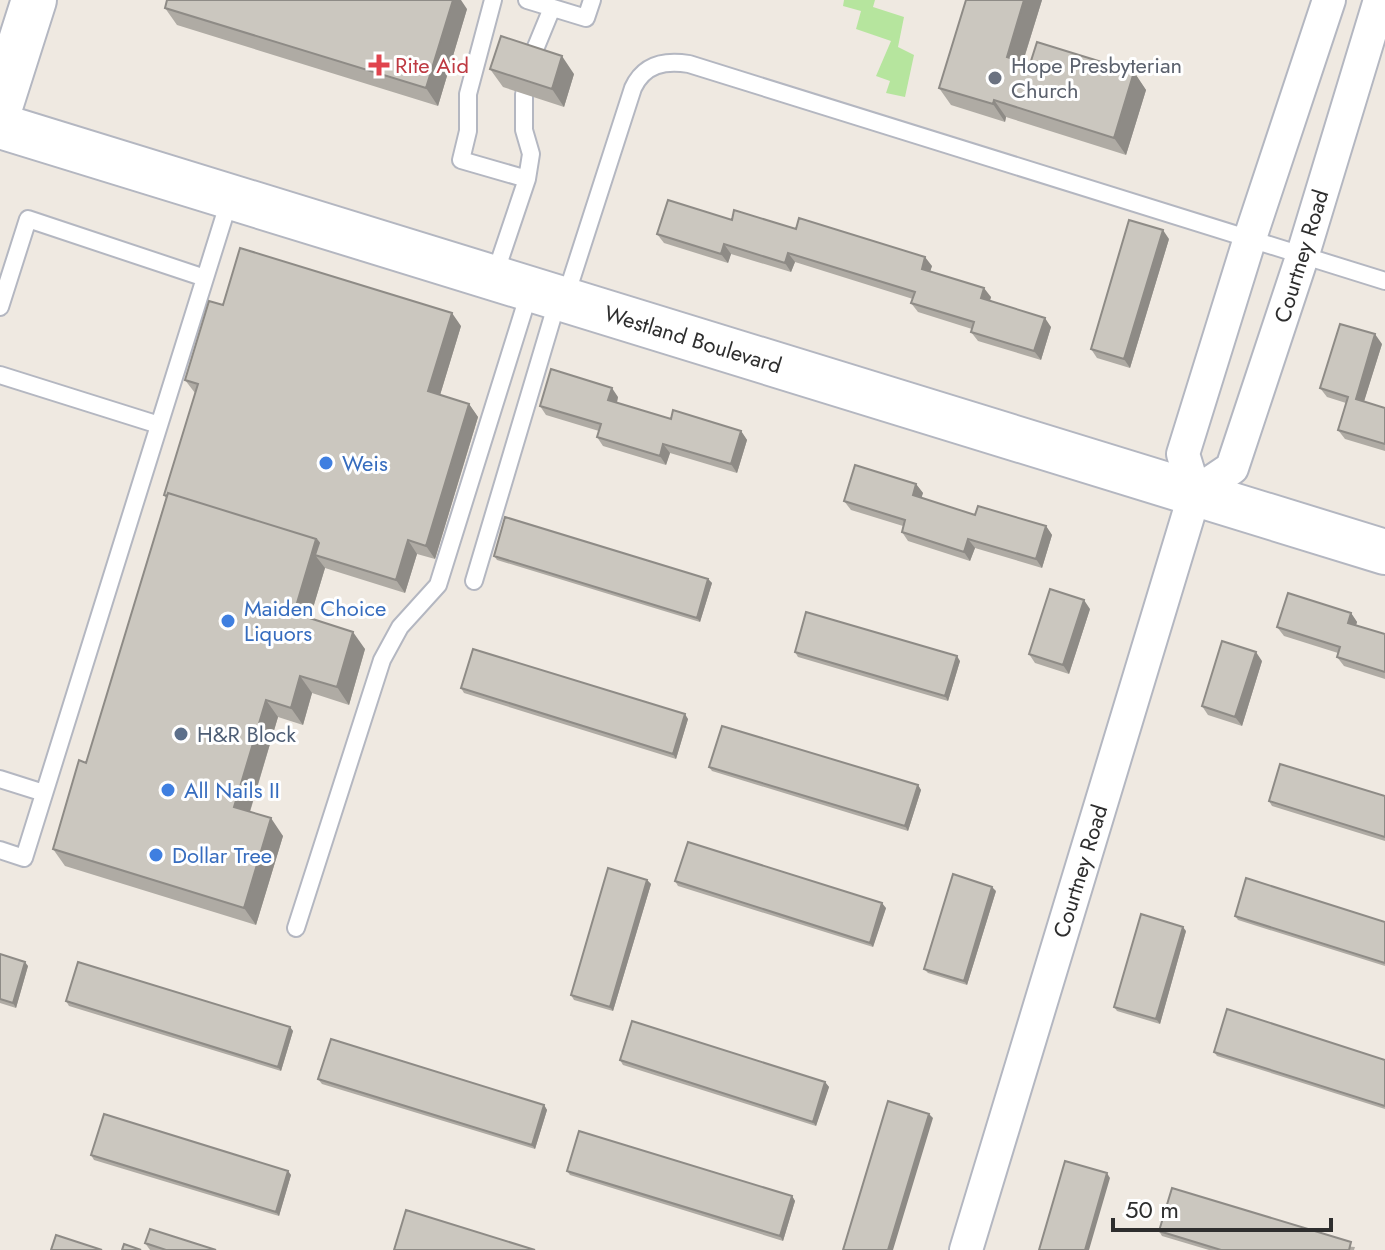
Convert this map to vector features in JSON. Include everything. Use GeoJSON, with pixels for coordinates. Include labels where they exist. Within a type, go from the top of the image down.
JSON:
{"type":"FeatureCollection","features":[{"type":"Feature","properties":{"kind":"street"},"geometry":{"type":"LineString","coordinates":[[0,107],[34,0]]}},
{"type":"Feature","properties":{"kind":"street"},"geometry":{"type":"LineString","coordinates":[[1195,493],[1183,454],[1329,0]]}},
{"type":"Feature","properties":{"kind":"street","name":"Courtney Road"},"geometry":{"type":"LineString","coordinates":[[966,1250],[1195,493],[1232,468],[1303,254],[1380,0]]}},
{"type":"Feature","properties":{"kind":"street","name":"Westland Boulevard"},"geometry":{"type":"LineString","coordinates":[[0,126],[1385,552]]}},
{"type":"Feature","properties":{"kind":"lane"},"geometry":{"type":"LineString","coordinates":[[493,0],[468,94],[468,131],[461,160],[527,179]]}},
{"type":"Feature","properties":{"kind":"lane"},"geometry":{"type":"LineString","coordinates":[[527,0],[586,18],[592,0]]}},
{"type":"Feature","properties":{"kind":"lane"},"geometry":{"type":"LineString","coordinates":[[531,59],[552,8]]}},
{"type":"Feature","properties":{"kind":"lane"},"geometry":{"type":"LineString","coordinates":[[296,928],[382,660],[400,627],[438,585],[537,291],[633,88],[645,70],[672,61],[689,64],[1385,281]]}},
{"type":"Feature","properties":{"kind":"lane"},"geometry":{"type":"LineString","coordinates":[[474,581],[537,291],[527,179],[531,154],[524,130],[524,94]]}},
{"type":"Feature","properties":{"kind":"lane"},"geometry":{"type":"LineString","coordinates":[[0,850],[24,858],[230,197]]}},
{"type":"Feature","properties":{"kind":"lane"},"geometry":{"type":"LineString","coordinates":[[0,307],[28,219],[205,278]]}},
{"type":"Feature","properties":{"kind":"lane"},"geometry":{"type":"LineString","coordinates":[[0,375],[159,425]]}},
{"type":"Feature","properties":{"kind":"lane"},"geometry":{"type":"LineString","coordinates":[[0,779],[44,793]]}},
{"type":"Feature","properties":{"kind":"green space"},"geometry":{"type":"Polygon","coordinates":[[[844,0],[875,0],[873,7],[904,17],[898,47],[914,55],[905,97],[886,93],[890,81],[876,76],[891,41],[856,29],[861,11],[843,6],[844,0]]]}},
{"type":"Feature","properties":{"kind":"building","name":"Rite Aid"},"geometry":{"type":"Polygon","coordinates":[[[167,0],[453,0],[426,88],[165,8],[167,0]]]}},
{"type":"Feature","properties":{"kind":"building","name":"Hope Presbyterian Church"},"geometry":{"type":"Polygon","coordinates":[[[966,0],[1024,0],[1007,57],[1030,64],[1037,42],[1134,72],[1114,138],[994,100],[993,104],[939,88],[966,0]]]}},
{"type":"Feature","properties":{"kind":"building"},"geometry":{"type":"Polygon","coordinates":[[[501,36],[562,56],[552,89],[490,69],[501,36]]]}},
{"type":"Feature","properties":{"kind":"building"},"geometry":{"type":"Polygon","coordinates":[[[668,200],[732,220],[734,210],[796,229],[799,218],[925,257],[922,269],[984,288],[981,298],[1045,318],[1034,351],[971,332],[974,322],[911,303],[915,292],[788,253],[785,263],[724,244],[721,254],[657,234],[668,200]]]}},
{"type":"Feature","properties":{"kind":"building"},"geometry":{"type":"Polygon","coordinates":[[[1129,220],[1163,230],[1124,359],[1091,349],[1129,220]]]}},
{"type":"Feature","properties":{"kind":"building","name":"Weis"},"geometry":{"type":"Polygon","coordinates":[[[240,248],[452,313],[428,391],[469,404],[426,546],[408,540],[396,580],[315,555],[319,543],[316,539],[168,493],[164,495],[198,384],[185,380],[209,301],[223,305],[240,248]]]}},
{"type":"Feature","properties":{"kind":"building"},"geometry":{"type":"Polygon","coordinates":[[[1340,324],[1375,334],[1356,399],[1385,408],[1385,444],[1338,430],[1348,397],[1320,388],[1340,324]]]}},
{"type":"Feature","properties":{"kind":"building"},"geometry":{"type":"Polygon","coordinates":[[[551,369],[612,388],[608,400],[671,419],[673,410],[741,431],[731,464],[663,444],[660,456],[597,437],[601,424],[540,406],[551,369]]]}},
{"type":"Feature","properties":{"kind":"building"},"geometry":{"type":"Polygon","coordinates":[[[855,465],[916,484],[913,495],[975,515],[978,506],[1046,526],[1036,559],[968,539],[964,552],[902,532],[905,520],[844,501],[855,465]]]}},
{"type":"Feature","properties":{"kind":"building"},"geometry":{"type":"Polygon","coordinates":[[[168,493],[316,539],[294,613],[353,632],[337,687],[300,676],[291,708],[266,700],[234,807],[271,818],[244,908],[53,849],[79,760],[86,763],[168,493]]]}},
{"type":"Feature","properties":{"kind":"building"},"geometry":{"type":"Polygon","coordinates":[[[505,517],[708,579],[697,618],[494,556],[505,517]]]}},
{"type":"Feature","properties":{"kind":"building"},"geometry":{"type":"Polygon","coordinates":[[[1050,589],[1084,600],[1063,665],[1029,654],[1050,589]]]}},
{"type":"Feature","properties":{"kind":"building"},"geometry":{"type":"Polygon","coordinates":[[[1288,593],[1351,613],[1348,623],[1385,634],[1385,672],[1337,657],[1340,647],[1277,627],[1288,593]]]}},
{"type":"Feature","properties":{"kind":"building"},"geometry":{"type":"Polygon","coordinates":[[[806,612],[957,656],[945,696],[795,652],[806,612]]]}},
{"type":"Feature","properties":{"kind":"building"},"geometry":{"type":"Polygon","coordinates":[[[1222,641],[1256,652],[1235,717],[1202,706],[1222,641]]]}},
{"type":"Feature","properties":{"kind":"building"},"geometry":{"type":"Polygon","coordinates":[[[473,649],[685,714],[673,754],[461,688],[473,649]]]}},
{"type":"Feature","properties":{"kind":"building"},"geometry":{"type":"Polygon","coordinates":[[[722,726],[918,785],[905,826],[709,767],[722,726]]]}},
{"type":"Feature","properties":{"kind":"building"},"geometry":{"type":"Polygon","coordinates":[[[1280,764],[1385,796],[1385,837],[1269,801],[1280,764]]]}},
{"type":"Feature","properties":{"kind":"building"},"geometry":{"type":"Polygon","coordinates":[[[688,842],[882,903],[870,943],[675,881],[688,842]]]}},
{"type":"Feature","properties":{"kind":"building"},"geometry":{"type":"Polygon","coordinates":[[[608,868],[647,880],[610,1007],[571,995],[608,868]]]}},
{"type":"Feature","properties":{"kind":"building"},"geometry":{"type":"Polygon","coordinates":[[[953,874],[992,887],[964,981],[924,969],[953,874]]]}},
{"type":"Feature","properties":{"kind":"building"},"geometry":{"type":"Polygon","coordinates":[[[1246,878],[1385,922],[1385,963],[1235,916],[1246,878]]]}},
{"type":"Feature","properties":{"kind":"building"},"geometry":{"type":"Polygon","coordinates":[[[1141,914],[1183,927],[1156,1019],[1114,1007],[1141,914]]]}},
{"type":"Feature","properties":{"kind":"building"},"geometry":{"type":"Polygon","coordinates":[[[0,954],[25,962],[13,1003],[0,999],[0,954]]]}},
{"type":"Feature","properties":{"kind":"building"},"geometry":{"type":"Polygon","coordinates":[[[78,962],[290,1027],[278,1067],[66,1001],[78,962]]]}},
{"type":"Feature","properties":{"kind":"building"},"geometry":{"type":"Polygon","coordinates":[[[1227,1009],[1385,1060],[1385,1106],[1214,1052],[1227,1009]]]}},
{"type":"Feature","properties":{"kind":"building"},"geometry":{"type":"Polygon","coordinates":[[[632,1021],[825,1082],[813,1122],[620,1060],[632,1021]]]}},
{"type":"Feature","properties":{"kind":"building"},"geometry":{"type":"Polygon","coordinates":[[[331,1039],[544,1105],[532,1145],[318,1079],[331,1039]]]}},
{"type":"Feature","properties":{"kind":"building"},"geometry":{"type":"Polygon","coordinates":[[[888,1101],[929,1114],[888,1250],[843,1250],[888,1101]]]}},
{"type":"Feature","properties":{"kind":"building"},"geometry":{"type":"Polygon","coordinates":[[[104,1114],[288,1171],[276,1212],[91,1155],[104,1114]]]}},
{"type":"Feature","properties":{"kind":"building"},"geometry":{"type":"Polygon","coordinates":[[[579,1131],[792,1196],[780,1236],[567,1171],[579,1131]]]}},
{"type":"Feature","properties":{"kind":"building"},"geometry":{"type":"Polygon","coordinates":[[[1065,1161],[1107,1173],[1085,1250],[1039,1250],[1065,1161]]]}},
{"type":"Feature","properties":{"kind":"building"},"geometry":{"type":"Polygon","coordinates":[[[1172,1188],[1351,1242],[1349,1250],[1221,1250],[1159,1231],[1172,1188]]]}},
{"type":"Feature","properties":{"kind":"building"},"geometry":{"type":"Polygon","coordinates":[[[406,1210],[535,1250],[394,1250],[406,1210]]]}},
{"type":"Feature","properties":{"kind":"building"},"geometry":{"type":"Polygon","coordinates":[[[150,1229],[216,1250],[166,1250],[145,1243],[150,1229]]]}},
{"type":"Feature","properties":{"kind":"building"},"geometry":{"type":"Polygon","coordinates":[[[56,1235],[102,1250],[51,1250],[56,1235]]]}},
{"type":"Feature","properties":{"kind":"building"},"geometry":{"type":"Polygon","coordinates":[[[124,1244],[141,1250],[122,1250],[124,1244]]]}},
{"type":"Feature","properties":{"kind":"place","name":"Rite Aid"},"geometry":{"type":"Point","coordinates":[379,65]}},
{"type":"Feature","properties":{"kind":"place","name":"Hope Presbyterian Church"},"geometry":{"type":"Point","coordinates":[995,78]}},
{"type":"Feature","properties":{"kind":"place","name":"Weis"},"geometry":{"type":"Point","coordinates":[326,463]}},
{"type":"Feature","properties":{"kind":"place","name":"Maiden Choice Liquors"},"geometry":{"type":"Point","coordinates":[228,621]}},
{"type":"Feature","properties":{"kind":"place","name":"H&R Block"},"geometry":{"type":"Point","coordinates":[181,734]}},
{"type":"Feature","properties":{"kind":"place","name":"All Nails II"},"geometry":{"type":"Point","coordinates":[168,790]}},
{"type":"Feature","properties":{"kind":"place","name":"Dollar Tree"},"geometry":{"type":"Point","coordinates":[156,855]}}]}
